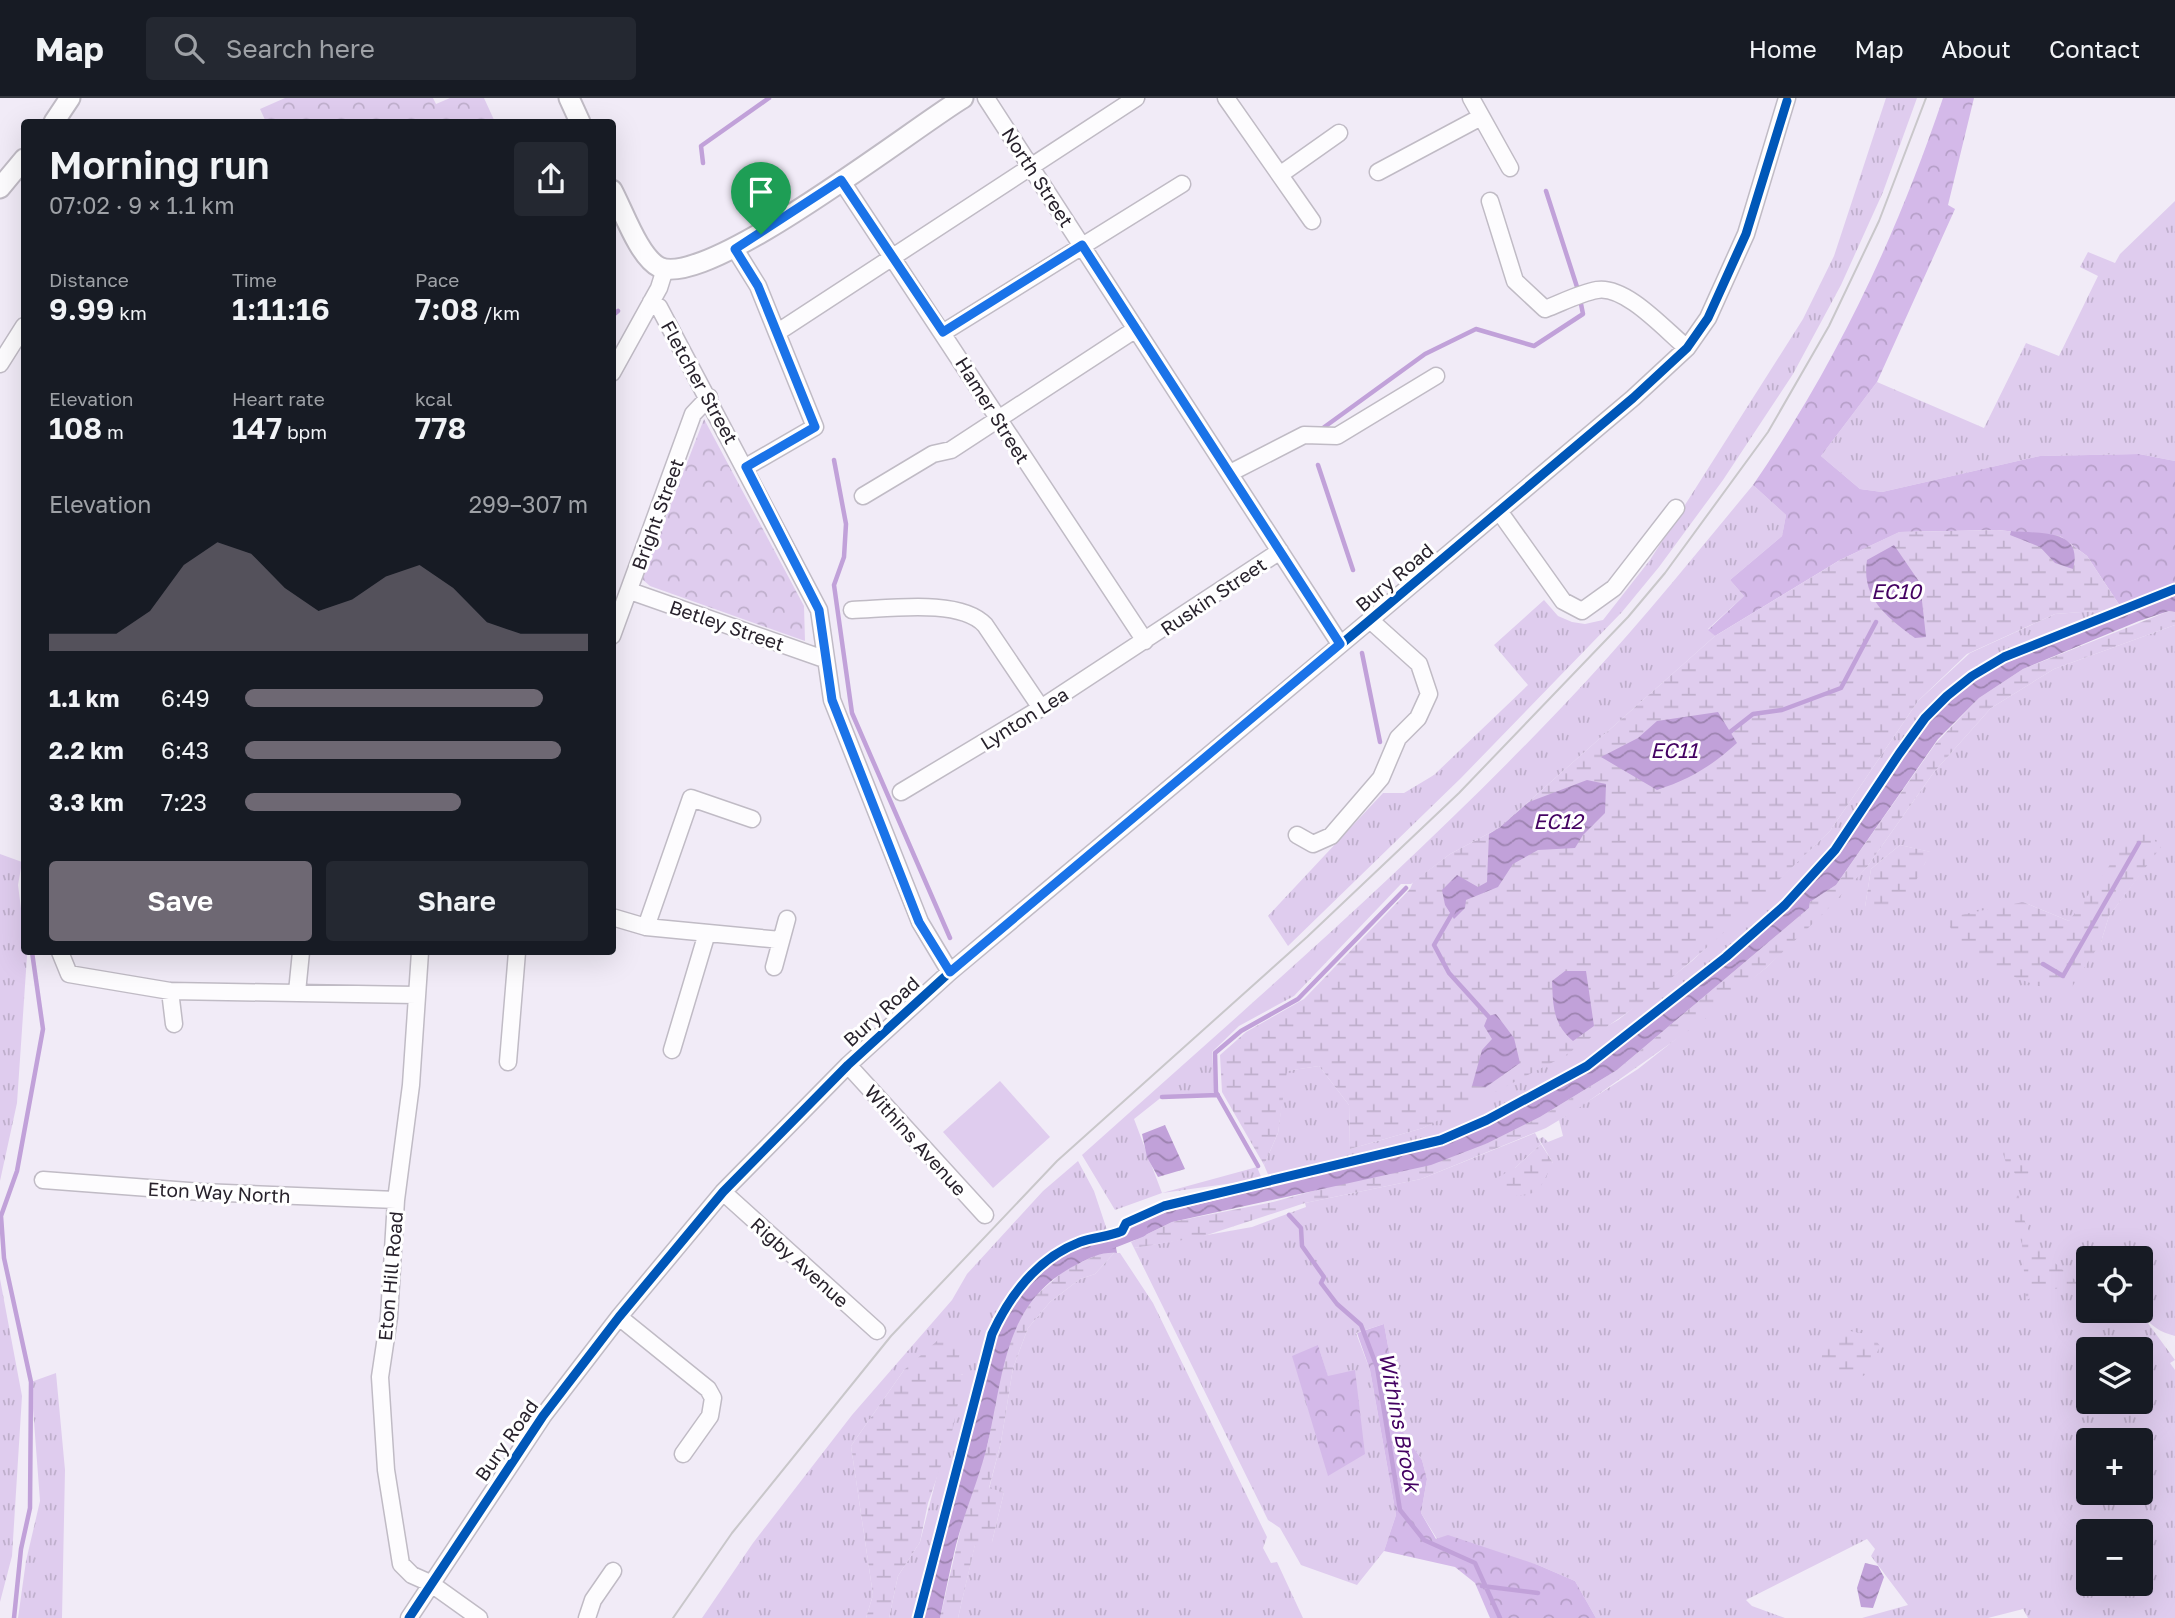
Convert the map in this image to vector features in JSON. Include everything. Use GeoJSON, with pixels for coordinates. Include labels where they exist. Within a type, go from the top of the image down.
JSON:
{"type":"FeatureCollection","features":[{"type":"Feature","properties":{"kind":"main road"},"geometry":{"type":"LineString","coordinates":[[56,119],[70,98]]}},
{"type":"Feature","properties":{"kind":"main road"},"geometry":{"type":"LineString","coordinates":[[569,98],[579,119]]}},
{"type":"Feature","properties":{"kind":"main road"},"geometry":{"type":"LineString","coordinates":[[616,197],[649,259],[665,269],[691,268],[735,249],[963,98]]}},
{"type":"Feature","properties":{"kind":"main road"},"geometry":{"type":"LineString","coordinates":[[0,188],[21,163]]}},
{"type":"Feature","properties":{"kind":"street","name":"North Street"},"geometry":{"type":"LineString","coordinates":[[986,98],[1340,644]]}},
{"type":"Feature","properties":{"kind":"street"},"geometry":{"type":"LineString","coordinates":[[778,332],[1136,98]]}},
{"type":"Feature","properties":{"kind":"street"},"geometry":{"type":"LineString","coordinates":[[1226,98],[1312,221]]}},
{"type":"Feature","properties":{"kind":"street"},"geometry":{"type":"LineString","coordinates":[[1471,98],[1510,168]]}},
{"type":"Feature","properties":{"kind":"street","name":"Bury Road"},"geometry":{"type":"LineString","coordinates":[[410,1618],[430,1583],[543,1416],[619,1317],[723,1192],[848,1065],[950,972],[1499,511],[1687,348],[1709,317],[1742,244],[1762,187],[1787,98]]}},
{"type":"Feature","properties":{"kind":"street"},"geometry":{"type":"LineString","coordinates":[[1378,172],[1481,117]]}},
{"type":"Feature","properties":{"kind":"street"},"geometry":{"type":"LineString","coordinates":[[1281,174],[1339,134]]}},
{"type":"Feature","properties":{"kind":"street","name":"Hamer Street"},"geometry":{"type":"LineString","coordinates":[[841,180],[1145,641]]}},
{"type":"Feature","properties":{"kind":"street"},"geometry":{"type":"LineString","coordinates":[[943,332],[1182,184]]}},
{"type":"Feature","properties":{"kind":"street"},"geometry":{"type":"LineString","coordinates":[[1490,201],[1515,281],[1545,309],[1599,289],[1621,296],[1646,310],[1660,327],[1687,348]]}},
{"type":"Feature","properties":{"kind":"street"},"geometry":{"type":"LineString","coordinates":[[735,249],[758,286],[815,427],[746,467]]}},
{"type":"Feature","properties":{"kind":"street"},"geometry":{"type":"LineString","coordinates":[[616,366],[651,302],[665,269]]}},
{"type":"Feature","properties":{"kind":"street","name":"Fletcher Street"},"geometry":{"type":"LineString","coordinates":[[651,302],[659,307],[709,397],[819,610],[832,700],[919,922],[950,972]]}},
{"type":"Feature","properties":{"kind":"street"},"geometry":{"type":"LineString","coordinates":[[863,496],[933,454],[947,452],[998,421],[1136,329]]}},
{"type":"Feature","properties":{"kind":"street"},"geometry":{"type":"LineString","coordinates":[[0,364],[21,331]]}},
{"type":"Feature","properties":{"kind":"street"},"geometry":{"type":"LineString","coordinates":[[1230,473],[1304,435],[1337,436],[1436,376]]}},
{"type":"Feature","properties":{"kind":"street","name":"Bright Street"},"geometry":{"type":"LineString","coordinates":[[616,626],[693,414],[709,397]]}},
{"type":"Feature","properties":{"kind":"street"},"geometry":{"type":"LineString","coordinates":[[1499,511],[1563,601],[1582,611],[1614,588],[1676,508]]}},
{"type":"Feature","properties":{"kind":"street","name":"Ruskin Street"},"geometry":{"type":"LineString","coordinates":[[1145,641],[1280,551]]}},
{"type":"Feature","properties":{"kind":"street","name":"Betley Street"},"geometry":{"type":"LineString","coordinates":[[630,591],[824,659]]}},
{"type":"Feature","properties":{"kind":"street"},"geometry":{"type":"LineString","coordinates":[[852,610],[948,608],[972,615],[985,625],[1041,708]]}},
{"type":"Feature","properties":{"kind":"street"},"geometry":{"type":"LineString","coordinates":[[1297,835],[1313,844],[1331,836],[1381,778],[1398,738],[1418,718],[1429,694],[1419,664],[1370,620]]}},
{"type":"Feature","properties":{"kind":"street","name":"Lynton Lea"},"geometry":{"type":"LineString","coordinates":[[901,792],[1041,708],[1145,641]]}},
{"type":"Feature","properties":{"kind":"street"},"geometry":{"type":"LineString","coordinates":[[646,927],[691,798],[752,819]]}},
{"type":"Feature","properties":{"kind":"street"},"geometry":{"type":"LineString","coordinates":[[616,918],[646,927],[781,940]]}},
{"type":"Feature","properties":{"kind":"street"},"geometry":{"type":"LineString","coordinates":[[774,967],[787,919]]}},
{"type":"Feature","properties":{"kind":"street"},"geometry":{"type":"LineString","coordinates":[[672,1050],[707,933]]}},
{"type":"Feature","properties":{"kind":"street"},"geometry":{"type":"LineString","coordinates":[[61,955],[69,974],[170,991],[416,995]]}},
{"type":"Feature","properties":{"kind":"street"},"geometry":{"type":"LineString","coordinates":[[297,992],[301,955]]}},
{"type":"Feature","properties":{"kind":"street","name":"Eton Hill Road"},"geometry":{"type":"LineString","coordinates":[[420,955],[411,1085],[396,1200],[389,1317],[380,1377],[386,1470],[401,1564],[412,1575],[430,1583],[479,1618]]}},
{"type":"Feature","properties":{"kind":"street"},"geometry":{"type":"LineString","coordinates":[[508,1062],[517,955]]}},
{"type":"Feature","properties":{"kind":"street"},"geometry":{"type":"LineString","coordinates":[[170,991],[174,1024]]}},
{"type":"Feature","properties":{"kind":"street","name":"Withins Avenue"},"geometry":{"type":"LineString","coordinates":[[848,1065],[985,1215]]}},
{"type":"Feature","properties":{"kind":"street","name":"Eton Way North"},"geometry":{"type":"LineString","coordinates":[[43,1180],[202,1192],[396,1200]]}},
{"type":"Feature","properties":{"kind":"street","name":"Rigby Avenue"},"geometry":{"type":"LineString","coordinates":[[723,1192],[877,1331]]}},
{"type":"Feature","properties":{"kind":"street"},"geometry":{"type":"LineString","coordinates":[[619,1317],[708,1389],[713,1398],[710,1416],[683,1454]]}},
{"type":"Feature","properties":{"kind":"street"},"geometry":{"type":"LineString","coordinates":[[587,1618],[593,1600],[613,1571]]}},
{"type":"Feature","properties":{"kind":"green space"},"geometry":{"type":"Polygon","coordinates":[[[285,98],[433,98],[436,104],[450,98],[484,98],[494,119],[265,119],[260,109],[285,98]]]}},
{"type":"Feature","properties":{"kind":"green space"},"geometry":{"type":"Polygon","coordinates":[[[1886,98],[1917,98],[1883,192],[1841,285],[1793,374],[1723,480],[1622,612],[1461,778],[1288,946],[1268,916],[1383,793],[1404,793],[1434,775],[1528,685],[1494,645],[1544,600],[1558,616],[1572,622],[1585,624],[1603,620],[1650,560],[1803,319],[1834,256],[1886,98]]]}},
{"type":"Feature","properties":{"kind":"green space"},"geometry":{"type":"Polygon","coordinates":[[[1943,98],[1974,98],[1948,205],[1955,209],[1877,382],[1821,456],[1860,489],[1882,492],[2040,456],[2139,454],[2175,461],[2175,587],[2122,609],[2087,556],[2060,536],[1997,530],[1900,532],[1840,560],[1715,636],[1708,630],[1744,596],[1730,580],[1782,536],[1786,515],[1753,485],[1811,394],[1862,298],[1905,200],[1943,98]]]}},
{"type":"Feature","properties":{"kind":"green space"},"geometry":{"type":"Polygon","coordinates":[[[2175,201],[2175,461],[2139,454],[2040,456],[1882,492],[1860,489],[1821,456],[1877,382],[1984,428],[2026,343],[2059,356],[2098,276],[2080,267],[2088,252],[2115,263],[2120,254],[2175,201]]]}},
{"type":"Feature","properties":{"kind":"green space"},"geometry":{"type":"Polygon","coordinates":[[[704,419],[804,606],[805,641],[650,586],[642,579],[704,419]]]}},
{"type":"Feature","properties":{"kind":"green space"},"geometry":{"type":"Polygon","coordinates":[[[1753,485],[1786,515],[1782,536],[1730,580],[1744,596],[1708,629],[1715,636],[1499,828],[1450,854],[1411,884],[1401,884],[1294,996],[1239,1026],[1212,1052],[1215,1094],[1163,1096],[1134,1119],[1162,1193],[1115,1210],[1082,1155],[1327,935],[1506,765],[1612,652],[1753,485]]]}},
{"type":"Feature","properties":{"kind":"green space"},"geometry":{"type":"Polygon","coordinates":[[[1997,530],[2060,536],[2087,556],[2122,609],[2055,614],[1967,654],[1918,701],[1830,831],[1719,937],[1647,999],[1563,1057],[1423,1128],[1350,1149],[1349,1105],[1319,1066],[1287,1071],[1278,1133],[1264,1165],[1222,1092],[1220,1055],[1246,1032],[1304,999],[1410,889],[1413,882],[1450,854],[1499,828],[1715,636],[1840,560],[1899,532],[1997,530]]]}},
{"type":"Feature","properties":{"kind":"green space"},"geometry":{"type":"Polygon","coordinates":[[[2108,610],[2008,652],[1963,680],[1942,697],[1910,733],[1842,837],[1789,894],[1699,977],[1650,1017],[1598,1053],[1493,1115],[1440,1137],[1378,1155],[1270,1179],[1264,1165],[1278,1133],[1286,1071],[1319,1066],[1349,1105],[1350,1149],[1423,1128],[1618,1020],[1692,961],[1830,831],[1918,701],[1970,653],[2055,614],[2108,610]]]}},
{"type":"Feature","properties":{"kind":"green space"},"geometry":{"type":"Polygon","coordinates":[[[2169,611],[2175,612],[2175,625],[2054,669],[1991,708],[1934,772],[1867,867],[1826,911],[1767,967],[1705,1019],[1576,1110],[1546,1128],[1421,1179],[1305,1203],[1201,1237],[1134,1248],[1131,1242],[1172,1222],[1273,1202],[1488,1143],[1540,1117],[1617,1070],[1809,908],[1810,902],[1836,885],[1936,743],[1979,698],[2023,669],[2169,611]]]}},
{"type":"Feature","properties":{"kind":"green space"},"geometry":{"type":"Polygon","coordinates":[[[2175,625],[2175,1336],[2150,1323],[2153,1323],[2153,1246],[2076,1246],[2076,1323],[2148,1323],[2175,1360],[2170,1363],[2175,1370],[2175,1618],[2028,1618],[2023,1609],[1988,1618],[1862,1618],[1908,1605],[1871,1556],[1875,1549],[1867,1539],[1746,1600],[1752,1606],[1785,1618],[1596,1618],[1575,1581],[1538,1565],[1437,1539],[1421,1513],[1427,1479],[1422,1460],[1404,1434],[1384,1324],[1356,1333],[1370,1370],[1396,1515],[1384,1551],[1357,1585],[1301,1565],[1280,1528],[1268,1520],[1134,1248],[1252,1227],[1306,1207],[1305,1203],[1421,1179],[1535,1133],[1541,1144],[1515,1168],[1553,1163],[1539,1139],[1543,1137],[1548,1142],[1563,1136],[1559,1120],[1638,1069],[1767,967],[1867,867],[1934,772],[1991,708],[2054,669],[2175,625]],[[1900,845],[1871,869],[1865,907],[1924,865],[1930,852],[1900,845]],[[2160,847],[2069,921],[2023,902],[2101,942],[2109,916],[2160,847]],[[1318,1345],[1328,1475],[1355,1371],[1328,1377],[1318,1345]]]}},
{"type":"Feature","properties":{"kind":"green space"},"geometry":{"type":"Polygon","coordinates":[[[2139,825],[2161,847],[2109,916],[2101,942],[2072,987],[2038,986],[2009,975],[1957,942],[1946,918],[2023,902],[2069,921],[2139,825]]]}},
{"type":"Feature","properties":{"kind":"green space"},"geometry":{"type":"Polygon","coordinates":[[[1900,845],[1931,852],[1911,890],[1891,909],[1865,907],[1871,869],[1900,845]]]}},
{"type":"Feature","properties":{"kind":"green space"},"geometry":{"type":"Polygon","coordinates":[[[0,854],[21,862],[18,885],[21,955],[27,956],[17,1103],[0,1181],[0,854]]]}},
{"type":"Feature","properties":{"kind":"green space"},"geometry":{"type":"Polygon","coordinates":[[[1000,1081],[1050,1137],[993,1188],[943,1132],[1000,1081]]]}},
{"type":"Feature","properties":{"kind":"green space"},"geometry":{"type":"Polygon","coordinates":[[[1541,1144],[1553,1163],[1538,1192],[1517,1196],[1489,1182],[1515,1168],[1541,1144]]]}},
{"type":"Feature","properties":{"kind":"green space"},"geometry":{"type":"Polygon","coordinates":[[[2011,1146],[2029,1172],[2023,1183],[2006,1163],[2002,1150],[2011,1146]]]}},
{"type":"Feature","properties":{"kind":"green space"},"geometry":{"type":"Polygon","coordinates":[[[1078,1161],[1094,1191],[1108,1233],[1068,1248],[1038,1267],[1014,1292],[989,1328],[915,1618],[889,1618],[898,1576],[920,1542],[963,1374],[956,1377],[904,1370],[851,1446],[873,1595],[866,1618],[702,1618],[753,1543],[852,1415],[952,1300],[967,1274],[1043,1191],[1078,1161]]]}},
{"type":"Feature","properties":{"kind":"green space"},"geometry":{"type":"Polygon","coordinates":[[[1257,1167],[1262,1179],[1162,1193],[1257,1167]]]}},
{"type":"Feature","properties":{"kind":"green space"},"geometry":{"type":"Polygon","coordinates":[[[2018,1191],[2021,1210],[2033,1238],[2050,1258],[2076,1281],[2076,1294],[2058,1288],[2026,1300],[2022,1244],[2013,1215],[2018,1191]]]}},
{"type":"Feature","properties":{"kind":"green space"},"geometry":{"type":"Polygon","coordinates":[[[1105,1251],[1114,1253],[1095,1274],[1080,1279],[1050,1302],[1028,1328],[1013,1368],[1001,1442],[989,1488],[1004,1492],[992,1542],[979,1549],[975,1545],[958,1618],[940,1618],[966,1506],[988,1443],[999,1375],[1015,1327],[1034,1297],[1065,1270],[1105,1251]]]}},
{"type":"Feature","properties":{"kind":"green space"},"geometry":{"type":"Polygon","coordinates":[[[1114,1253],[1120,1253],[1153,1303],[1267,1537],[1263,1548],[1271,1563],[1277,1562],[1303,1618],[958,1618],[975,1544],[992,1542],[1004,1492],[989,1489],[1001,1442],[1013,1368],[1028,1328],[1050,1302],[1080,1279],[1095,1274],[1114,1253]]]}},
{"type":"Feature","properties":{"kind":"green space"},"geometry":{"type":"Polygon","coordinates":[[[0,1279],[22,1396],[12,1556],[0,1602],[0,1279]]]}},
{"type":"Feature","properties":{"kind":"green space"},"geometry":{"type":"Polygon","coordinates":[[[1384,1324],[1404,1434],[1422,1460],[1427,1479],[1421,1513],[1436,1539],[1448,1535],[1538,1565],[1575,1581],[1596,1618],[1490,1618],[1475,1583],[1455,1567],[1384,1551],[1396,1515],[1370,1370],[1357,1333],[1384,1324]]]}},
{"type":"Feature","properties":{"kind":"green space"},"geometry":{"type":"Polygon","coordinates":[[[1850,1331],[1872,1335],[1880,1346],[1868,1373],[1858,1379],[1821,1361],[1825,1339],[1850,1331]]]}},
{"type":"Feature","properties":{"kind":"green space"},"geometry":{"type":"Polygon","coordinates":[[[946,1333],[962,1338],[956,1376],[964,1374],[951,1437],[928,1503],[920,1542],[898,1576],[889,1618],[866,1618],[873,1595],[851,1446],[904,1370],[946,1333]]]}},
{"type":"Feature","properties":{"kind":"green space"},"geometry":{"type":"Polygon","coordinates":[[[1318,1345],[1328,1376],[1355,1370],[1365,1454],[1328,1476],[1292,1356],[1318,1345]]]}},
{"type":"Feature","properties":{"kind":"green space"},"geometry":{"type":"Polygon","coordinates":[[[56,1373],[65,1470],[62,1618],[18,1618],[26,1561],[40,1501],[31,1382],[56,1373]]]}},
{"type":"Feature","properties":{"kind":"water"},"geometry":{"type":"Polygon","coordinates":[[[2011,531],[2046,534],[2066,540],[2072,546],[2075,556],[2073,569],[2055,563],[2040,547],[2010,535],[2011,531]]]}},
{"type":"Feature","properties":{"kind":"water","name":"EC10"},"geometry":{"type":"Polygon","coordinates":[[[1894,545],[1920,583],[1926,637],[1915,638],[1886,614],[1872,596],[1868,585],[1867,560],[1894,545]]]}},
{"type":"Feature","properties":{"kind":"water"},"geometry":{"type":"Polygon","coordinates":[[[2175,591],[2175,612],[2169,611],[2139,621],[2023,669],[1979,698],[1938,739],[1836,885],[1810,902],[1809,908],[1617,1070],[1540,1117],[1488,1143],[1431,1165],[1172,1222],[1127,1241],[1123,1233],[1156,1215],[1425,1148],[1546,1094],[1579,1075],[1670,1007],[1734,953],[1793,897],[1837,851],[1929,720],[1966,685],[1999,660],[2175,591]]]}},
{"type":"Feature","properties":{"kind":"water","name":"EC11"},"geometry":{"type":"Polygon","coordinates":[[[1718,712],[1737,743],[1700,771],[1669,786],[1657,790],[1601,757],[1638,738],[1657,721],[1718,712]]]}},
{"type":"Feature","properties":{"kind":"water","name":"EC12"},"geometry":{"type":"Polygon","coordinates":[[[1587,780],[1606,784],[1605,813],[1583,835],[1575,848],[1538,850],[1513,864],[1498,887],[1466,900],[1465,908],[1454,919],[1445,905],[1442,890],[1457,875],[1478,887],[1487,882],[1489,834],[1529,802],[1587,780]]]}},
{"type":"Feature","properties":{"kind":"water"},"geometry":{"type":"Polygon","coordinates":[[[1565,971],[1586,971],[1594,1026],[1573,1041],[1561,1028],[1553,999],[1552,981],[1565,971]]]}},
{"type":"Feature","properties":{"kind":"water"},"geometry":{"type":"Polygon","coordinates":[[[1496,1014],[1514,1038],[1520,1063],[1486,1087],[1472,1086],[1482,1050],[1492,1039],[1484,1026],[1488,1016],[1496,1014]]]}},
{"type":"Feature","properties":{"kind":"water"},"geometry":{"type":"Polygon","coordinates":[[[1165,1125],[1185,1169],[1158,1177],[1147,1157],[1142,1134],[1165,1125]]]}},
{"type":"Feature","properties":{"kind":"water"},"geometry":{"type":"Polygon","coordinates":[[[1114,1237],[1117,1253],[1092,1257],[1054,1279],[1035,1297],[1021,1318],[1004,1365],[988,1442],[956,1545],[940,1618],[921,1618],[985,1371],[1006,1314],[1029,1281],[1059,1255],[1083,1243],[1114,1237]]]}},
{"type":"Feature","properties":{"kind":"water"},"geometry":{"type":"Polygon","coordinates":[[[1865,1563],[1878,1566],[1884,1577],[1873,1608],[1861,1607],[1857,1588],[1865,1563]]]}},
{"type":"Feature","properties":{"kind":"waterway"},"geometry":{"type":"LineString","coordinates":[[703,163],[701,146],[769,98]]}},
{"type":"Feature","properties":{"kind":"waterway"},"geometry":{"type":"LineString","coordinates":[[1546,191],[1578,290]]}},
{"type":"Feature","properties":{"kind":"waterway"},"geometry":{"type":"LineString","coordinates":[[1323,428],[1425,354],[1476,329],[1534,346],[1583,314],[1580,299]]}},
{"type":"Feature","properties":{"kind":"waterway"},"geometry":{"type":"LineString","coordinates":[[834,460],[846,524],[844,557],[834,585],[852,713],[950,938]]}},
{"type":"Feature","properties":{"kind":"waterway"},"geometry":{"type":"LineString","coordinates":[[1318,465],[1353,570]]}},
{"type":"Feature","properties":{"kind":"waterway"},"geometry":{"type":"LineString","coordinates":[[1730,732],[1753,714],[1782,710],[1841,688],[1876,622]]}},
{"type":"Feature","properties":{"kind":"waterway"},"geometry":{"type":"LineString","coordinates":[[1362,653],[1380,742]]}},
{"type":"Feature","properties":{"kind":"waterway"},"geometry":{"type":"LineString","coordinates":[[2043,964],[2063,976],[2139,843]]}},
{"type":"Feature","properties":{"kind":"waterway","name":"Withins Brook"},"geometry":{"type":"LineString","coordinates":[[1258,1166],[1216,1092],[1215,1053],[1241,1031],[1298,999],[1406,888]]}},
{"type":"Feature","properties":{"kind":"waterway"},"geometry":{"type":"LineString","coordinates":[[1453,912],[1434,945],[1449,973],[1488,1016]]}},
{"type":"Feature","properties":{"kind":"waterway"},"geometry":{"type":"LineString","coordinates":[[14,1618],[21,1549],[30,1508],[31,1382],[4,1258],[1,1216],[17,1171],[43,1029],[32,955]]}},
{"type":"Feature","properties":{"kind":"waterway"},"geometry":{"type":"LineString","coordinates":[[1162,1097],[1218,1095]]}},
{"type":"Feature","properties":{"kind":"waterway","name":"Withins Brook"},"geometry":{"type":"LineString","coordinates":[[1289,1215],[1301,1228],[1302,1246],[1324,1277],[1321,1283],[1337,1304],[1361,1325],[1377,1367],[1400,1510],[1424,1540],[1475,1563],[1500,1618]]}},
{"type":"Feature","properties":{"kind":"waterway"},"geometry":{"type":"LineString","coordinates":[[1098,1247],[1141,1230]]}},
{"type":"Feature","properties":{"kind":"waterway"},"geometry":{"type":"LineString","coordinates":[[1482,1586],[1538,1593]]}},
{"type":"Feature","properties":{"kind":"tram line"},"geometry":{"type":"LineString","coordinates":[[673,1618],[732,1533],[891,1336],[1057,1161],[1307,937],[1459,793],[1628,617],[1665,573],[1768,432],[1829,326],[1879,221],[1926,98]]}},
{"type":"Feature","properties":{"kind":"cycle path"},"geometry":{"type":"LineString","coordinates":[[409,1618],[543,1416],[619,1317],[723,1192],[848,1065],[950,972],[1633,398],[1687,348],[1708,318],[1746,234],[1787,101]]}},
{"type":"Feature","properties":{"kind":"cycle path"},"geometry":{"type":"LineString","coordinates":[[918,1618],[992,1334],[1007,1305],[1038,1268],[1065,1249],[1085,1240],[1122,1231],[1126,1223],[1164,1206],[1441,1140],[1487,1120],[1587,1066],[1726,957],[1785,905],[1835,850],[1925,718],[1947,696],[1972,676],[2004,657],[2175,589]]}},
{"type":"Feature","properties":{"kind":"route"},"geometry":{"type":"LineString","coordinates":[[841,180],[943,332],[1082,245],[1340,644],[950,972],[943,965],[919,922],[879,813],[832,700],[819,610],[746,467],[815,427],[758,286],[735,249],[761,234],[841,180]]}}]}
